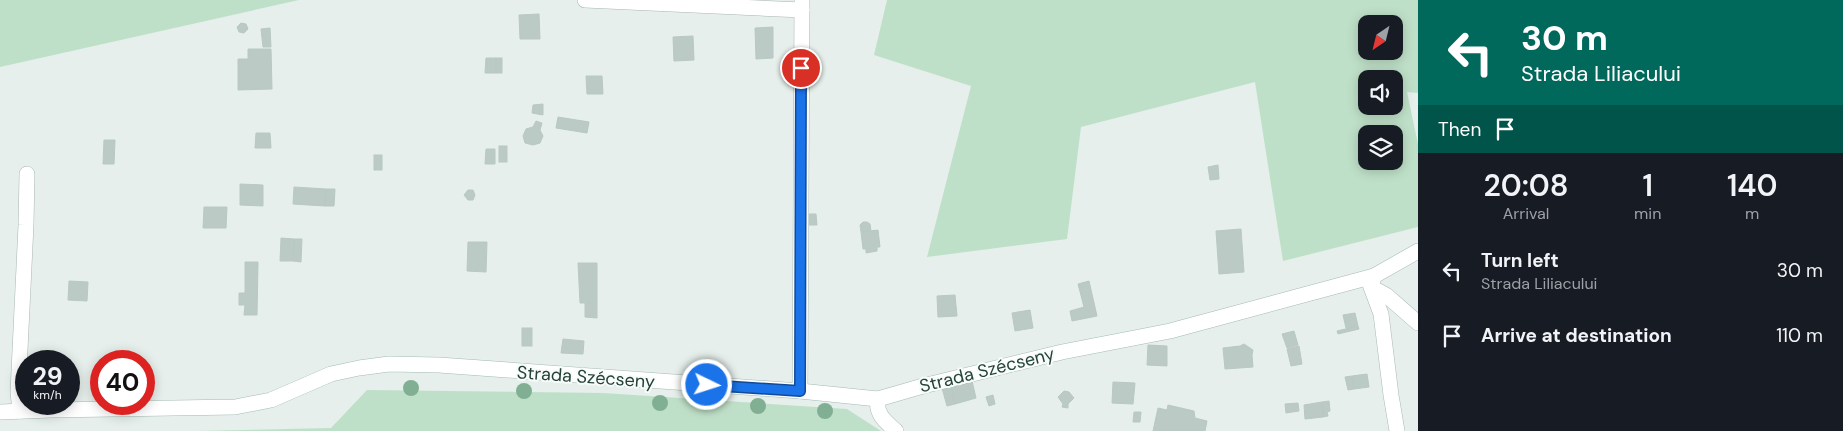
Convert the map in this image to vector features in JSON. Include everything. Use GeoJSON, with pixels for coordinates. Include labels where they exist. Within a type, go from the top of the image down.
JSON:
{"type":"FeatureCollection","features":[{"type":"Feature","properties":{"kind":"street"},"geometry":{"type":"LineString","coordinates":[[585,0],[802,5],[800,391]]}},
{"type":"Feature","properties":{"kind":"street"},"geometry":{"type":"LineString","coordinates":[[20,350],[27,174]]}},
{"type":"Feature","properties":{"kind":"street","name":"Strada Szécseny"},"geometry":{"type":"LineString","coordinates":[[80,410],[249,406],[296,390],[332,374],[389,364],[439,365],[800,391],[878,399],[1062,352],[1170,330],[1372,282],[1418,251]]}},
{"type":"Feature","properties":{"kind":"street"},"geometry":{"type":"LineString","coordinates":[[1372,282],[1418,323]]}},
{"type":"Feature","properties":{"kind":"street"},"geometry":{"type":"LineString","coordinates":[[1372,282],[1381,314],[1391,395],[1398,431]]}},
{"type":"Feature","properties":{"kind":"street"},"geometry":{"type":"LineString","coordinates":[[878,399],[880,416],[896,431]]}},
{"type":"Feature","properties":{"kind":"street","name":"Strada Szécseny"},"geometry":{"type":"LineString","coordinates":[[0,412],[15,411]]}},
{"type":"Feature","properties":{"kind":"green space"},"geometry":{"type":"Polygon","coordinates":[[[0,0],[299,0],[0,67],[0,0]]]}},
{"type":"Feature","properties":{"kind":"green space"},"geometry":{"type":"Polygon","coordinates":[[[887,0],[1418,0],[1418,93],[1407,92],[1418,144],[1418,227],[1283,261],[1255,82],[1081,127],[1067,239],[927,257],[971,86],[874,55],[887,0]]]}},
{"type":"Feature","properties":{"kind":"green space"},"geometry":{"type":"Polygon","coordinates":[[[367,390],[603,393],[847,409],[881,431],[196,431],[331,428],[367,390]]]}},
{"type":"Feature","properties":{"kind":"building"},"geometry":{"type":"Polygon","coordinates":[[[539,14],[540,39],[520,39],[519,15],[539,14]]]}},
{"type":"Feature","properties":{"kind":"building"},"geometry":{"type":"Polygon","coordinates":[[[241,23],[246,24],[248,29],[244,33],[239,32],[237,27],[241,23]]]}},
{"type":"Feature","properties":{"kind":"building"},"geometry":{"type":"Polygon","coordinates":[[[773,27],[773,58],[756,59],[755,28],[773,27]]]}},
{"type":"Feature","properties":{"kind":"building"},"geometry":{"type":"Polygon","coordinates":[[[270,28],[271,47],[263,47],[261,29],[270,28]]]}},
{"type":"Feature","properties":{"kind":"building"},"geometry":{"type":"Polygon","coordinates":[[[693,36],[694,60],[674,61],[673,37],[693,36]]]}},
{"type":"Feature","properties":{"kind":"building"},"geometry":{"type":"Polygon","coordinates":[[[248,49],[271,49],[272,89],[238,90],[238,59],[248,59],[248,49]]]}},
{"type":"Feature","properties":{"kind":"building"},"geometry":{"type":"Polygon","coordinates":[[[486,58],[496,58],[496,73],[485,73],[486,58]]]}},
{"type":"Feature","properties":{"kind":"building"},"geometry":{"type":"Polygon","coordinates":[[[496,58],[502,58],[502,73],[496,73],[496,58]]]}},
{"type":"Feature","properties":{"kind":"building"},"geometry":{"type":"Polygon","coordinates":[[[586,76],[602,76],[603,94],[587,94],[586,76]]]}},
{"type":"Feature","properties":{"kind":"building"},"geometry":{"type":"Polygon","coordinates":[[[543,104],[543,115],[532,113],[533,105],[543,104]]]}},
{"type":"Feature","properties":{"kind":"building"},"geometry":{"type":"Polygon","coordinates":[[[558,117],[589,122],[587,133],[556,128],[558,117]]]}},
{"type":"Feature","properties":{"kind":"building"},"geometry":{"type":"Polygon","coordinates":[[[536,121],[542,123],[540,130],[543,136],[540,143],[533,145],[525,143],[523,136],[526,129],[533,127],[536,121]]]}},
{"type":"Feature","properties":{"kind":"building"},"geometry":{"type":"Polygon","coordinates":[[[256,133],[270,133],[271,148],[255,148],[256,133]]]}},
{"type":"Feature","properties":{"kind":"building"},"geometry":{"type":"Polygon","coordinates":[[[104,140],[115,140],[114,164],[103,164],[104,140]]]}},
{"type":"Feature","properties":{"kind":"building"},"geometry":{"type":"Polygon","coordinates":[[[499,146],[507,146],[507,162],[499,162],[499,146]]]}},
{"type":"Feature","properties":{"kind":"building"},"geometry":{"type":"Polygon","coordinates":[[[486,149],[495,149],[495,164],[485,164],[486,149]]]}},
{"type":"Feature","properties":{"kind":"building"},"geometry":{"type":"Polygon","coordinates":[[[374,155],[382,155],[382,170],[374,170],[374,155]]]}},
{"type":"Feature","properties":{"kind":"building"},"geometry":{"type":"Polygon","coordinates":[[[1218,165],[1219,179],[1210,180],[1208,167],[1218,165]]]}},
{"type":"Feature","properties":{"kind":"building"},"geometry":{"type":"Polygon","coordinates":[[[240,184],[263,185],[263,206],[240,205],[240,184]]]}},
{"type":"Feature","properties":{"kind":"building"},"geometry":{"type":"Polygon","coordinates":[[[294,187],[326,189],[325,206],[293,204],[294,187]]]}},
{"type":"Feature","properties":{"kind":"building"},"geometry":{"type":"Polygon","coordinates":[[[326,189],[335,189],[334,206],[325,206],[326,189]]]}},
{"type":"Feature","properties":{"kind":"building"},"geometry":{"type":"Polygon","coordinates":[[[468,190],[473,190],[475,195],[473,200],[468,200],[464,195],[468,190]]]}},
{"type":"Feature","properties":{"kind":"building"},"geometry":{"type":"Polygon","coordinates":[[[204,207],[227,207],[226,228],[203,228],[204,207]]]}},
{"type":"Feature","properties":{"kind":"building"},"geometry":{"type":"Polygon","coordinates":[[[809,214],[816,214],[817,225],[809,225],[809,214]]]}},
{"type":"Feature","properties":{"kind":"building"},"geometry":{"type":"Polygon","coordinates":[[[863,222],[870,224],[871,231],[861,232],[860,225],[863,222]]]}},
{"type":"Feature","properties":{"kind":"building"},"geometry":{"type":"Polygon","coordinates":[[[1241,229],[1244,272],[1219,274],[1216,231],[1241,229]]]}},
{"type":"Feature","properties":{"kind":"building"},"geometry":{"type":"Polygon","coordinates":[[[878,230],[880,247],[877,247],[877,251],[866,253],[866,249],[863,249],[861,232],[878,230]]]}},
{"type":"Feature","properties":{"kind":"building"},"geometry":{"type":"Polygon","coordinates":[[[281,238],[294,239],[293,261],[280,261],[281,238]]]}},
{"type":"Feature","properties":{"kind":"building"},"geometry":{"type":"Polygon","coordinates":[[[294,239],[302,239],[301,262],[293,261],[294,239]]]}},
{"type":"Feature","properties":{"kind":"building"},"geometry":{"type":"Polygon","coordinates":[[[468,242],[487,242],[486,272],[467,271],[468,242]]]}},
{"type":"Feature","properties":{"kind":"building"},"geometry":{"type":"Polygon","coordinates":[[[245,262],[258,262],[257,315],[244,315],[245,305],[239,305],[239,293],[245,293],[245,262]]]}},
{"type":"Feature","properties":{"kind":"building"},"geometry":{"type":"Polygon","coordinates":[[[578,263],[597,263],[597,318],[585,317],[585,303],[580,303],[578,263]]]}},
{"type":"Feature","properties":{"kind":"building"},"geometry":{"type":"Polygon","coordinates":[[[69,281],[88,282],[87,301],[68,300],[69,281]]]}},
{"type":"Feature","properties":{"kind":"building"},"geometry":{"type":"Polygon","coordinates":[[[1089,281],[1097,316],[1072,321],[1070,311],[1084,307],[1078,284],[1089,281]]]}},
{"type":"Feature","properties":{"kind":"building"},"geometry":{"type":"Polygon","coordinates":[[[955,295],[957,316],[938,317],[937,296],[955,295]]]}},
{"type":"Feature","properties":{"kind":"building"},"geometry":{"type":"Polygon","coordinates":[[[1030,310],[1033,328],[1015,331],[1012,313],[1030,310]]]}},
{"type":"Feature","properties":{"kind":"building"},"geometry":{"type":"Polygon","coordinates":[[[1355,313],[1358,326],[1346,328],[1343,315],[1355,313]]]}},
{"type":"Feature","properties":{"kind":"building"},"geometry":{"type":"Polygon","coordinates":[[[1358,326],[1359,329],[1338,334],[1337,331],[1358,326]]]}},
{"type":"Feature","properties":{"kind":"building"},"geometry":{"type":"Polygon","coordinates":[[[522,328],[532,328],[532,346],[522,346],[522,328]]]}},
{"type":"Feature","properties":{"kind":"building"},"geometry":{"type":"Polygon","coordinates":[[[1294,331],[1298,345],[1287,348],[1282,334],[1294,331]]]}},
{"type":"Feature","properties":{"kind":"building"},"geometry":{"type":"Polygon","coordinates":[[[563,339],[584,341],[583,354],[561,353],[563,339]]]}},
{"type":"Feature","properties":{"kind":"building"},"geometry":{"type":"Polygon","coordinates":[[[1244,344],[1253,350],[1253,367],[1225,369],[1223,348],[1244,344]]]}},
{"type":"Feature","properties":{"kind":"building"},"geometry":{"type":"Polygon","coordinates":[[[1148,345],[1167,346],[1167,366],[1147,365],[1148,345]]]}},
{"type":"Feature","properties":{"kind":"building"},"geometry":{"type":"Polygon","coordinates":[[[1299,346],[1302,364],[1291,366],[1287,349],[1299,346]]]}},
{"type":"Feature","properties":{"kind":"building"},"geometry":{"type":"Polygon","coordinates":[[[1367,374],[1369,387],[1354,389],[1352,376],[1367,374]]]}},
{"type":"Feature","properties":{"kind":"building"},"geometry":{"type":"Polygon","coordinates":[[[1352,376],[1354,389],[1348,390],[1345,377],[1352,376]]]}},
{"type":"Feature","properties":{"kind":"building"},"geometry":{"type":"Polygon","coordinates":[[[972,381],[976,398],[955,404],[951,386],[972,381]]]}},
{"type":"Feature","properties":{"kind":"building"},"geometry":{"type":"Polygon","coordinates":[[[1113,382],[1135,383],[1133,404],[1112,403],[1113,382]]]}},
{"type":"Feature","properties":{"kind":"building"},"geometry":{"type":"Polygon","coordinates":[[[951,386],[955,404],[947,406],[942,388],[951,386]]]}},
{"type":"Feature","properties":{"kind":"building"},"geometry":{"type":"Polygon","coordinates":[[[1064,391],[1069,392],[1074,398],[1068,404],[1068,408],[1062,407],[1063,404],[1058,397],[1064,391]]]}},
{"type":"Feature","properties":{"kind":"building"},"geometry":{"type":"Polygon","coordinates":[[[993,395],[995,404],[989,406],[986,397],[993,395]]]}},
{"type":"Feature","properties":{"kind":"building"},"geometry":{"type":"Polygon","coordinates":[[[1329,401],[1330,411],[1327,412],[1328,416],[1323,417],[1322,402],[1329,401]]]}},
{"type":"Feature","properties":{"kind":"building"},"geometry":{"type":"Polygon","coordinates":[[[1322,402],[1323,417],[1305,419],[1304,405],[1322,402]]]}},
{"type":"Feature","properties":{"kind":"building"},"geometry":{"type":"Polygon","coordinates":[[[1298,403],[1299,411],[1286,413],[1285,404],[1298,403]]]}},
{"type":"Feature","properties":{"kind":"building"},"geometry":{"type":"Polygon","coordinates":[[[1168,405],[1194,411],[1195,418],[1207,421],[1205,431],[1153,431],[1158,408],[1167,410],[1168,405]]]}},
{"type":"Feature","properties":{"kind":"building"},"geometry":{"type":"Polygon","coordinates":[[[1134,412],[1141,412],[1140,422],[1133,422],[1134,412]]]}},
{"type":"Feature","properties":{"kind":"route"},"geometry":{"type":"LineString","coordinates":[[707,385],[800,391],[801,68]]}}]}
